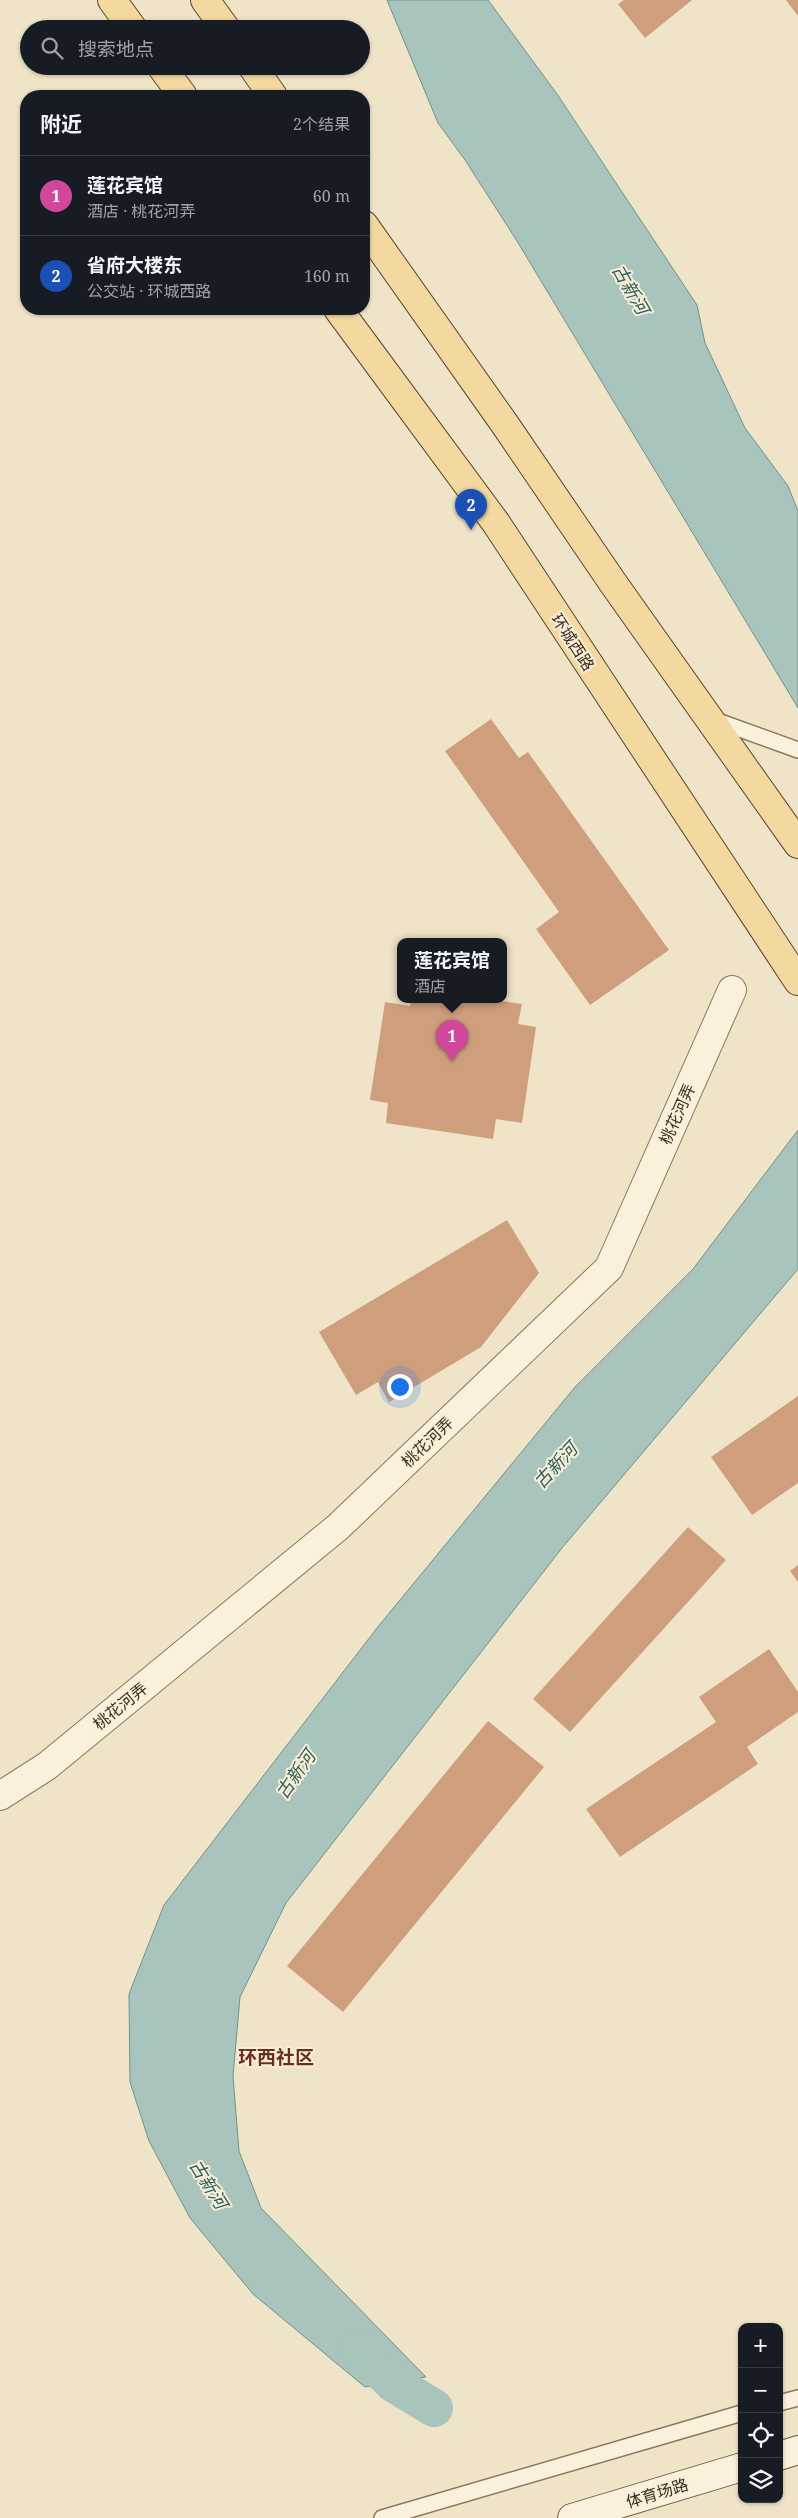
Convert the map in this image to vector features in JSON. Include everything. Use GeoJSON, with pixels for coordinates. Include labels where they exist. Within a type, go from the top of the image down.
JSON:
{"type":"FeatureCollection","features":[{"type":"Feature","properties":{"kind":"main road"},"geometry":{"type":"LineString","coordinates":[[112,0],[127,20]]}},
{"type":"Feature","properties":{"kind":"main road"},"geometry":{"type":"LineString","coordinates":[[205,0],[219,20]]}},
{"type":"Feature","properties":{"kind":"main road"},"geometry":{"type":"LineString","coordinates":[[168,75],[179,90]]}},
{"type":"Feature","properties":{"kind":"main road"},"geometry":{"type":"LineString","coordinates":[[258,75],[269,90]]}},
{"type":"Feature","properties":{"kind":"main road"},"geometry":{"type":"LineString","coordinates":[[370,233],[798,844]]}},
{"type":"Feature","properties":{"kind":"main road","name":"环城西路"},"geometry":{"type":"LineString","coordinates":[[342,315],[496,524],[798,981]]}},
{"type":"Feature","properties":{"kind":"street","name":"桃花河弄"},"geometry":{"type":"LineString","coordinates":[[0,1796],[47,1766],[338,1527],[609,1268],[732,990]]}},
{"type":"Feature","properties":{"kind":"street"},"geometry":{"type":"LineString","coordinates":[[783,2455],[798,2450]]}},
{"type":"Feature","properties":{"kind":"street","name":"体育场路"},"geometry":{"type":"LineString","coordinates":[[572,2518],[738,2468]]}},
{"type":"Feature","properties":{"kind":"lane"},"geometry":{"type":"LineString","coordinates":[[709,718],[798,750]]}},
{"type":"Feature","properties":{"kind":"lane"},"geometry":{"type":"LineString","coordinates":[[783,2402],[798,2398]]}},
{"type":"Feature","properties":{"kind":"lane"},"geometry":{"type":"LineString","coordinates":[[382,2518],[738,2414]]}},
{"type":"Feature","properties":{"kind":"water"},"geometry":{"type":"Polygon","coordinates":[[[387,0],[488,0],[557,94],[697,305],[705,343],[745,428],[788,486],[798,511],[798,708],[517,241],[465,160],[438,123],[387,0]]]}},
{"type":"Feature","properties":{"kind":"water"},"geometry":{"type":"Polygon","coordinates":[[[798,1130],[798,1269],[562,1548],[286,1903],[240,1997],[233,2076],[239,2151],[261,2208],[426,2377],[365,2387],[253,2294],[190,2218],[149,2141],[130,2082],[129,1994],[164,1905],[377,1628],[575,1387],[693,1269],[798,1130]]]}},
{"type":"Feature","properties":{"kind":"building"},"geometry":{"type":"Polygon","coordinates":[[[624,0],[692,0],[645,38],[618,4],[624,0]]]}},
{"type":"Feature","properties":{"kind":"building"},"geometry":{"type":"Polygon","coordinates":[[[786,0],[798,0],[798,16],[786,0]]]}},
{"type":"Feature","properties":{"kind":"building"},"geometry":{"type":"Polygon","coordinates":[[[491,719],[519,758],[528,752],[669,950],[590,1005],[536,929],[559,912],[445,751],[491,719]]]}},
{"type":"Feature","properties":{"kind":"building"},"geometry":{"type":"Polygon","coordinates":[[[385,1002],[410,1006],[410,1003],[507,1002],[522,1004],[518,1024],[536,1027],[522,1123],[496,1119],[493,1139],[386,1123],[388,1103],[370,1100],[385,1002]]]}},
{"type":"Feature","properties":{"kind":"building"},"geometry":{"type":"Polygon","coordinates":[[[507,1220],[539,1273],[481,1347],[389,1402],[378,1382],[356,1395],[319,1332],[507,1220]]]}},
{"type":"Feature","properties":{"kind":"building"},"geometry":{"type":"Polygon","coordinates":[[[798,1396],[798,1483],[752,1515],[711,1457],[798,1396]]]}},
{"type":"Feature","properties":{"kind":"building"},"geometry":{"type":"Polygon","coordinates":[[[688,1527],[726,1560],[570,1732],[533,1699],[688,1527]]]}},
{"type":"Feature","properties":{"kind":"building"},"geometry":{"type":"Polygon","coordinates":[[[798,1565],[798,1582],[790,1571],[798,1565]]]}},
{"type":"Feature","properties":{"kind":"building"},"geometry":{"type":"Polygon","coordinates":[[[769,1649],[798,1692],[798,1712],[747,1747],[758,1764],[620,1857],[586,1809],[716,1722],[699,1697],[769,1649]]]}},
{"type":"Feature","properties":{"kind":"building"},"geometry":{"type":"Polygon","coordinates":[[[488,1721],[544,1767],[343,2012],[287,1966],[488,1721]]]}},
{"type":"Feature","properties":{"kind":"waterway","name":"古新河"},"geometry":{"type":"LineString","coordinates":[[356,2347],[393,2383],[434,2408]]}},
{"type":"Feature","properties":{"kind":"place","name":"省府大楼东"},"geometry":{"type":"Point","coordinates":[471,530]}},
{"type":"Feature","properties":{"kind":"place","name":"莲花宾馆"},"geometry":{"type":"Point","coordinates":[452,1061]}},
{"type":"Feature","properties":{"kind":"district","name":"环西社区"},"geometry":{"type":"Point","coordinates":[276,2057]}}]}
